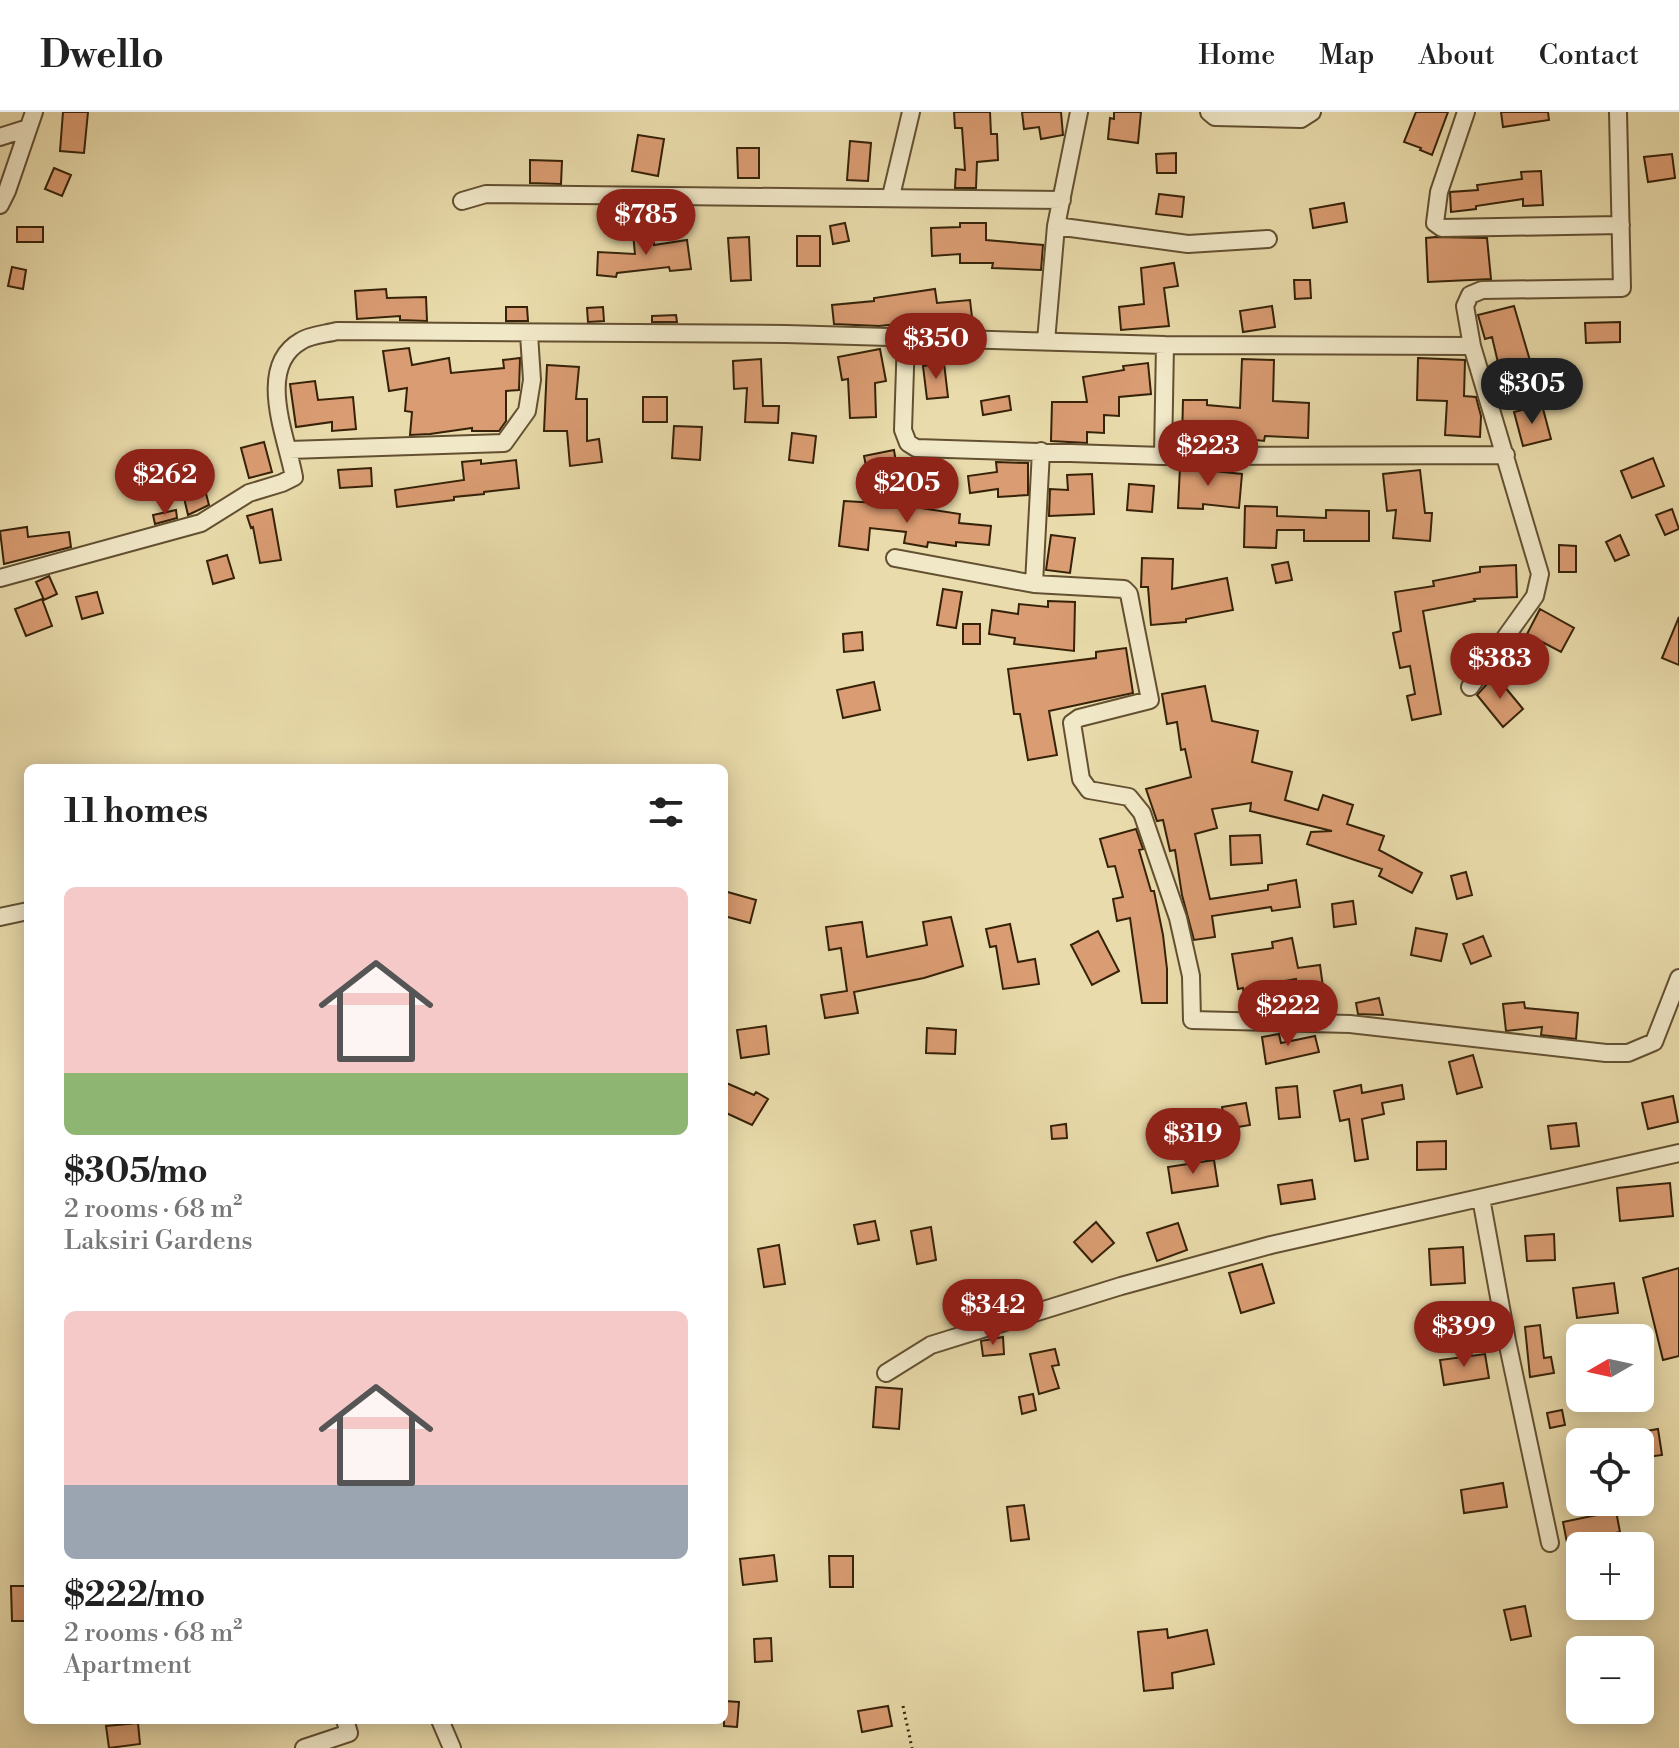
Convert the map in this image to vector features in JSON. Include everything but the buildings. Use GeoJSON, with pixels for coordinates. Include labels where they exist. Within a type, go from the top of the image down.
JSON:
{"type":"FeatureCollection","features":[{"type":"Feature","properties":{"kind":"street"},"geometry":{"type":"LineString","coordinates":[[891,196],[911,112]]}},
{"type":"Feature","properties":{"kind":"street"},"geometry":{"type":"LineString","coordinates":[[1046,341],[1056,226],[1079,112]]}},
{"type":"Feature","properties":{"kind":"street"},"geometry":{"type":"LineString","coordinates":[[1209,112],[1215,117],[1301,119],[1312,112]]}},
{"type":"Feature","properties":{"kind":"street"},"geometry":{"type":"LineString","coordinates":[[1466,112],[1439,192],[1435,223],[1442,228],[1621,225]]}},
{"type":"Feature","properties":{"kind":"street"},"geometry":{"type":"LineString","coordinates":[[1470,687],[1535,596],[1540,574],[1472,346],[1465,306],[1470,295],[1482,290],[1622,288],[1618,112]]}},
{"type":"Feature","properties":{"kind":"street"},"geometry":{"type":"LineString","coordinates":[[0,137],[31,120]]}},
{"type":"Feature","properties":{"kind":"street"},"geometry":{"type":"LineString","coordinates":[[0,205],[31,120]]}},
{"type":"Feature","properties":{"kind":"street"},"geometry":{"type":"LineString","coordinates":[[462,201],[486,194],[1062,200]]}},
{"type":"Feature","properties":{"kind":"street"},"geometry":{"type":"LineString","coordinates":[[1056,226],[1188,244],[1268,239]]}},
{"type":"Feature","properties":{"kind":"street"},"geometry":{"type":"LineString","coordinates":[[0,578],[201,523],[249,493],[294,477],[277,411],[276,386],[283,359],[300,341],[337,331],[786,334],[1165,345],[1472,346]]}},
{"type":"Feature","properties":{"kind":"street"},"geometry":{"type":"LineString","coordinates":[[289,450],[504,443],[527,411],[532,380],[529,334]]}},
{"type":"Feature","properties":{"kind":"street"},"geometry":{"type":"LineString","coordinates":[[906,337],[903,430],[908,443],[916,448],[1163,456],[1506,455]]}},
{"type":"Feature","properties":{"kind":"street"},"geometry":{"type":"LineString","coordinates":[[1163,456],[1165,345]]}},
{"type":"Feature","properties":{"kind":"street"},"geometry":{"type":"LineString","coordinates":[[1034,584],[1041,451]]}},
{"type":"Feature","properties":{"kind":"street"},"geometry":{"type":"LineString","coordinates":[[895,558],[1034,584],[1124,589],[1129,594],[1150,700],[1072,723],[1081,779],[1089,790],[1129,797],[1142,813],[1178,918],[1191,976],[1192,1020],[1350,1024],[1628,1053],[1654,1042],[1679,978]]}},
{"type":"Feature","properties":{"kind":"street"},"geometry":{"type":"LineString","coordinates":[[0,917],[24,912]]}},
{"type":"Feature","properties":{"kind":"street"},"geometry":{"type":"LineString","coordinates":[[886,1373],[931,1345],[1121,1286],[1271,1245],[1679,1153]]}},
{"type":"Feature","properties":{"kind":"street"},"geometry":{"type":"LineString","coordinates":[[1481,1198],[1507,1341],[1550,1543]]}},
{"type":"Feature","properties":{"kind":"street"},"geometry":{"type":"LineString","coordinates":[[304,1748],[349,1733],[346,1724]]}},
{"type":"Feature","properties":{"kind":"street"},"geometry":{"type":"LineString","coordinates":[[442,1724],[452,1748]]}},
{"type":"Feature","properties":{"kind":"path"},"geometry":{"type":"LineString","coordinates":[[903,1706],[912,1748]]}}]}
